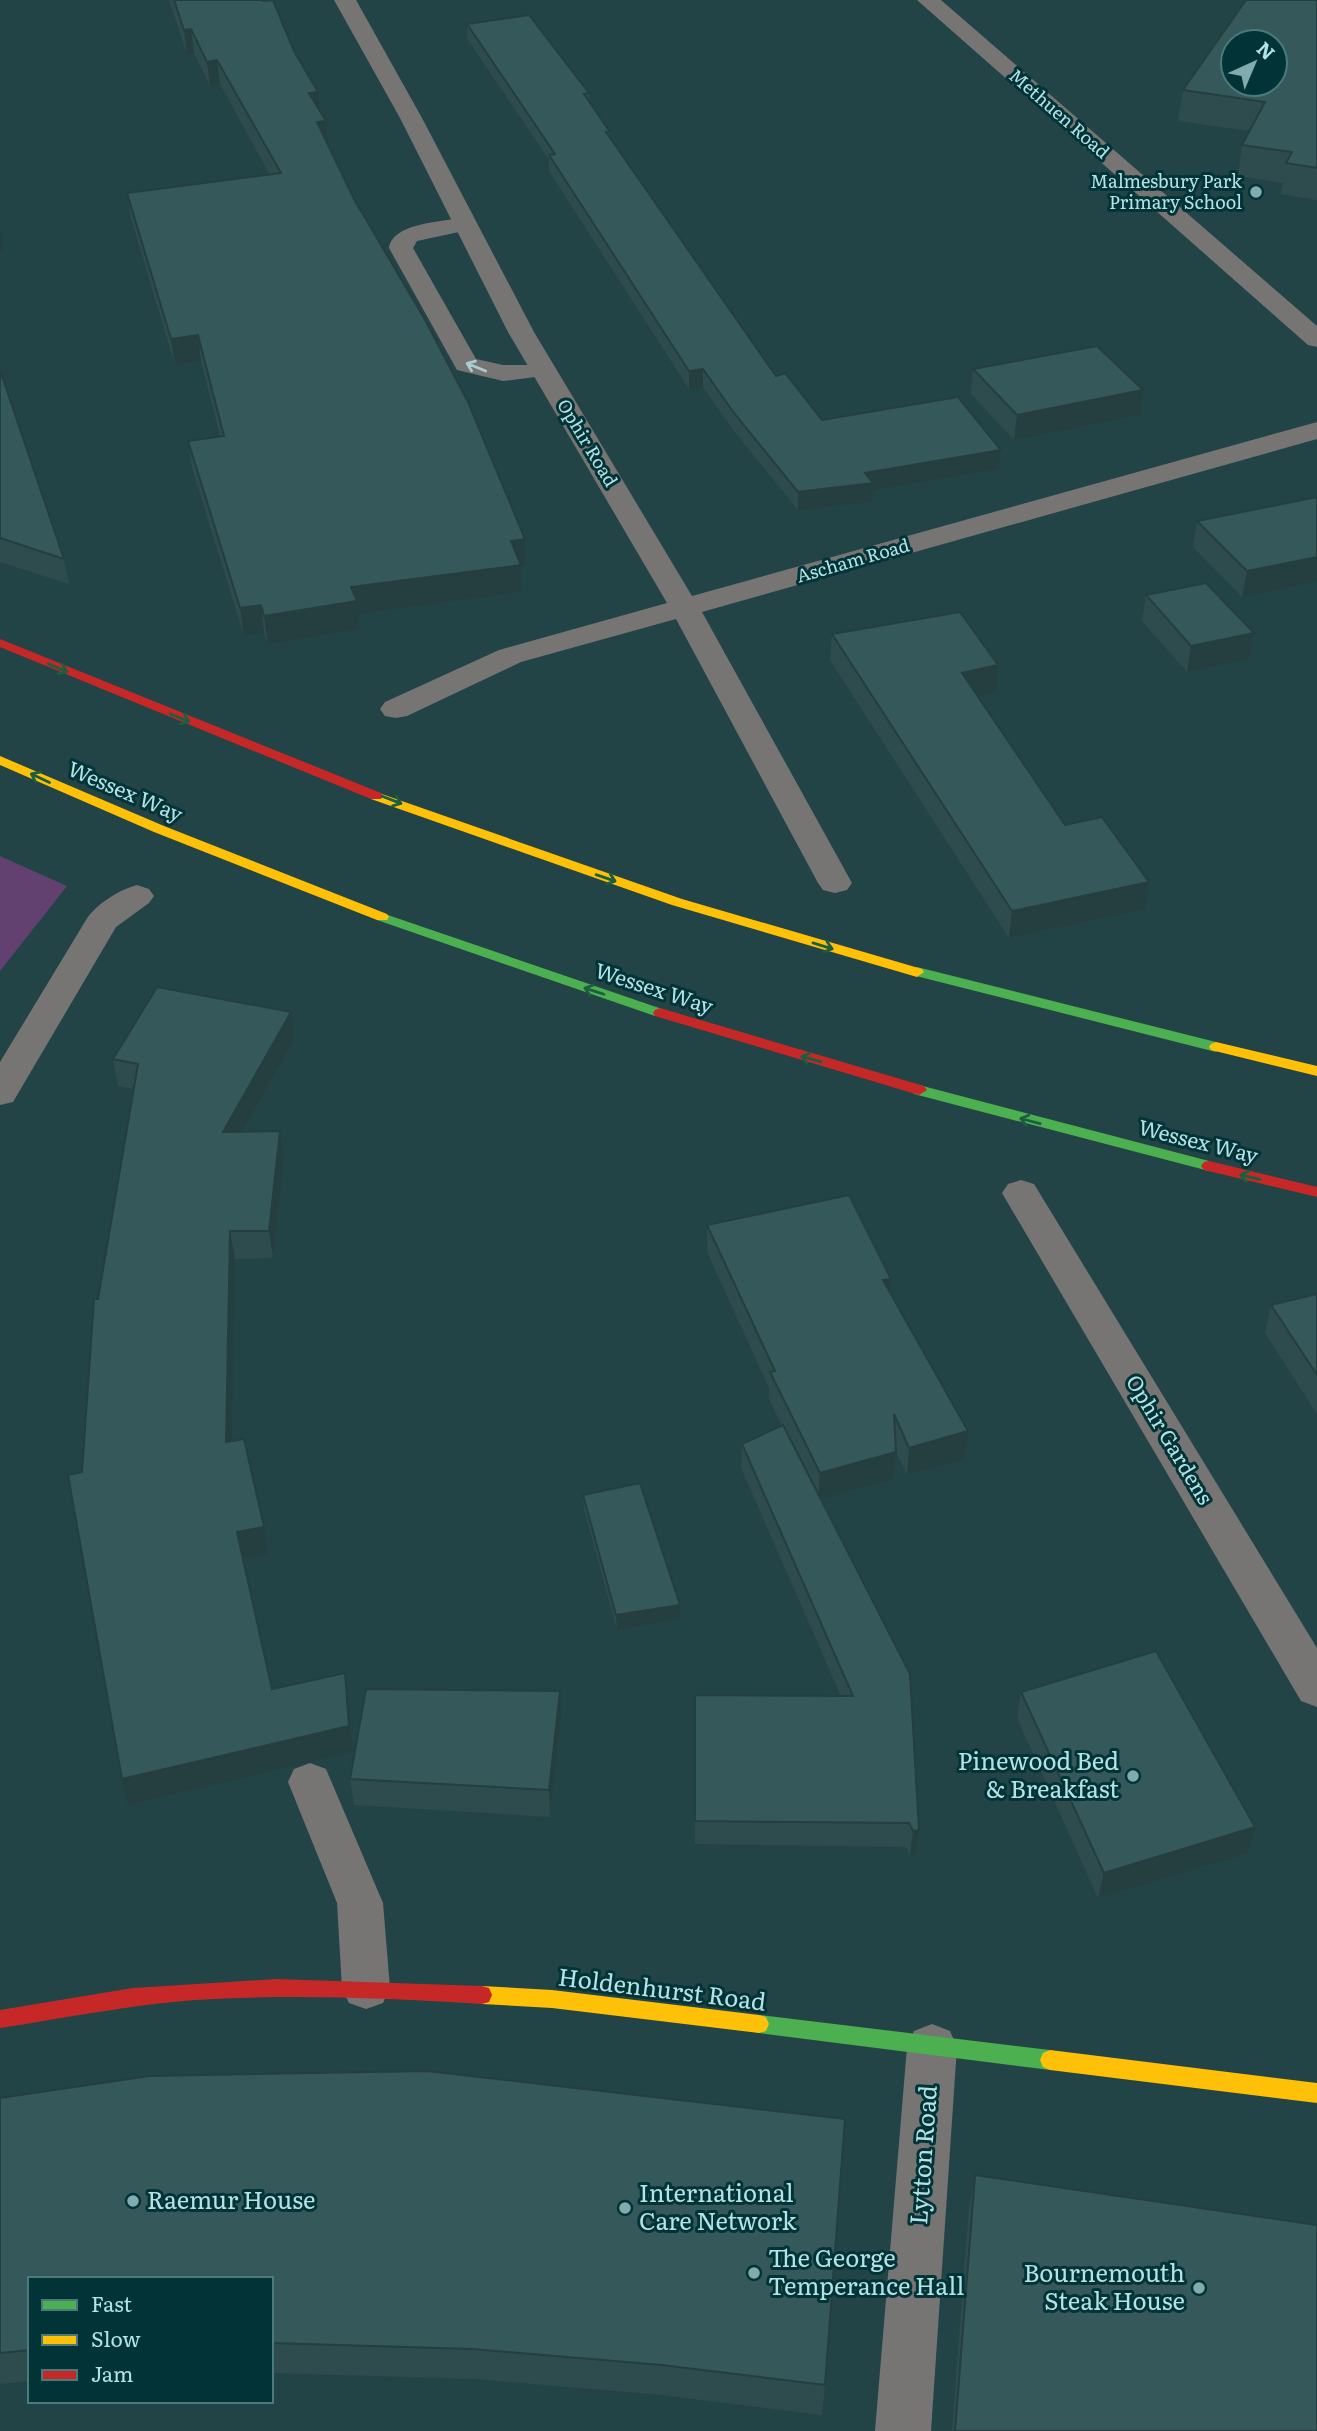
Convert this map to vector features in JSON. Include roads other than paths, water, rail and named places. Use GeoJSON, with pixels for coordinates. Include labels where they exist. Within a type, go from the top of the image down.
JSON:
{"type":"FeatureCollection","features":[{"type":"Feature","properties":{"kind":"main road"},"geometry":{"type":"LineString","coordinates":[[0,643],[347,783],[500,841],[676,902],[858,957],[1060,1011],[1317,1071]]}},
{"type":"Feature","properties":{"kind":"main road","name":"Wessex Way"},"geometry":{"type":"LineString","coordinates":[[0,760],[80,797],[310,891],[509,964],[741,1039],[951,1100],[1170,1158],[1317,1192]]}},
{"type":"Feature","properties":{"kind":"main road","name":"Holdenhurst Road"},"geometry":{"type":"LineString","coordinates":[[0,2019],[152,1995],[261,1988],[366,1988],[552,1999],[1317,2093]]}},
{"type":"Feature","properties":{"kind":"street","name":"Ophir Road"},"geometry":{"type":"LineString","coordinates":[[345,0],[542,370],[685,608],[835,883]]}},
{"type":"Feature","properties":{"kind":"street","name":"Methuen Road"},"geometry":{"type":"LineString","coordinates":[[928,0],[1317,339]]}},
{"type":"Feature","properties":{"kind":"street","name":"Ascham Road"},"geometry":{"type":"LineString","coordinates":[[396,709],[510,656],[1317,430]]}},
{"type":"Feature","properties":{"kind":"street"},"geometry":{"type":"LineString","coordinates":[[0,1093],[103,920],[137,896]]}},
{"type":"Feature","properties":{"kind":"street","name":"Ophir Gardens"},"geometry":{"type":"LineString","coordinates":[[1021,1193],[1317,1688]]}},
{"type":"Feature","properties":{"kind":"street","name":"Lytton Road"},"geometry":{"type":"LineString","coordinates":[[903,2431],[932,2047]]}},
{"type":"Feature","properties":{"kind":"lane"},"geometry":{"type":"LineString","coordinates":[[465,224],[409,236],[402,241],[401,248],[466,365],[503,373],[542,370]]}},
{"type":"Feature","properties":{"kind":"lane"},"geometry":{"type":"LineString","coordinates":[[310,1782],[360,1903],[366,1988]]}},
{"type":"Feature","properties":{"kind":"place","name":"Malmesbury Park Primary School"},"geometry":{"type":"Point","coordinates":[1256,192]}},
{"type":"Feature","properties":{"kind":"place","name":"Pinewood Bed & Breakfast"},"geometry":{"type":"Point","coordinates":[1133,1776]}},
{"type":"Feature","properties":{"kind":"place","name":"Raemur House"},"geometry":{"type":"Point","coordinates":[133,2201]}},
{"type":"Feature","properties":{"kind":"place","name":"International Care Network"},"geometry":{"type":"Point","coordinates":[625,2208]}},
{"type":"Feature","properties":{"kind":"place","name":"The George Temperance Hall"},"geometry":{"type":"Point","coordinates":[754,2273]}},
{"type":"Feature","properties":{"kind":"place","name":"Bournemouth Steak House"},"geometry":{"type":"Point","coordinates":[1199,2288]}}]}
